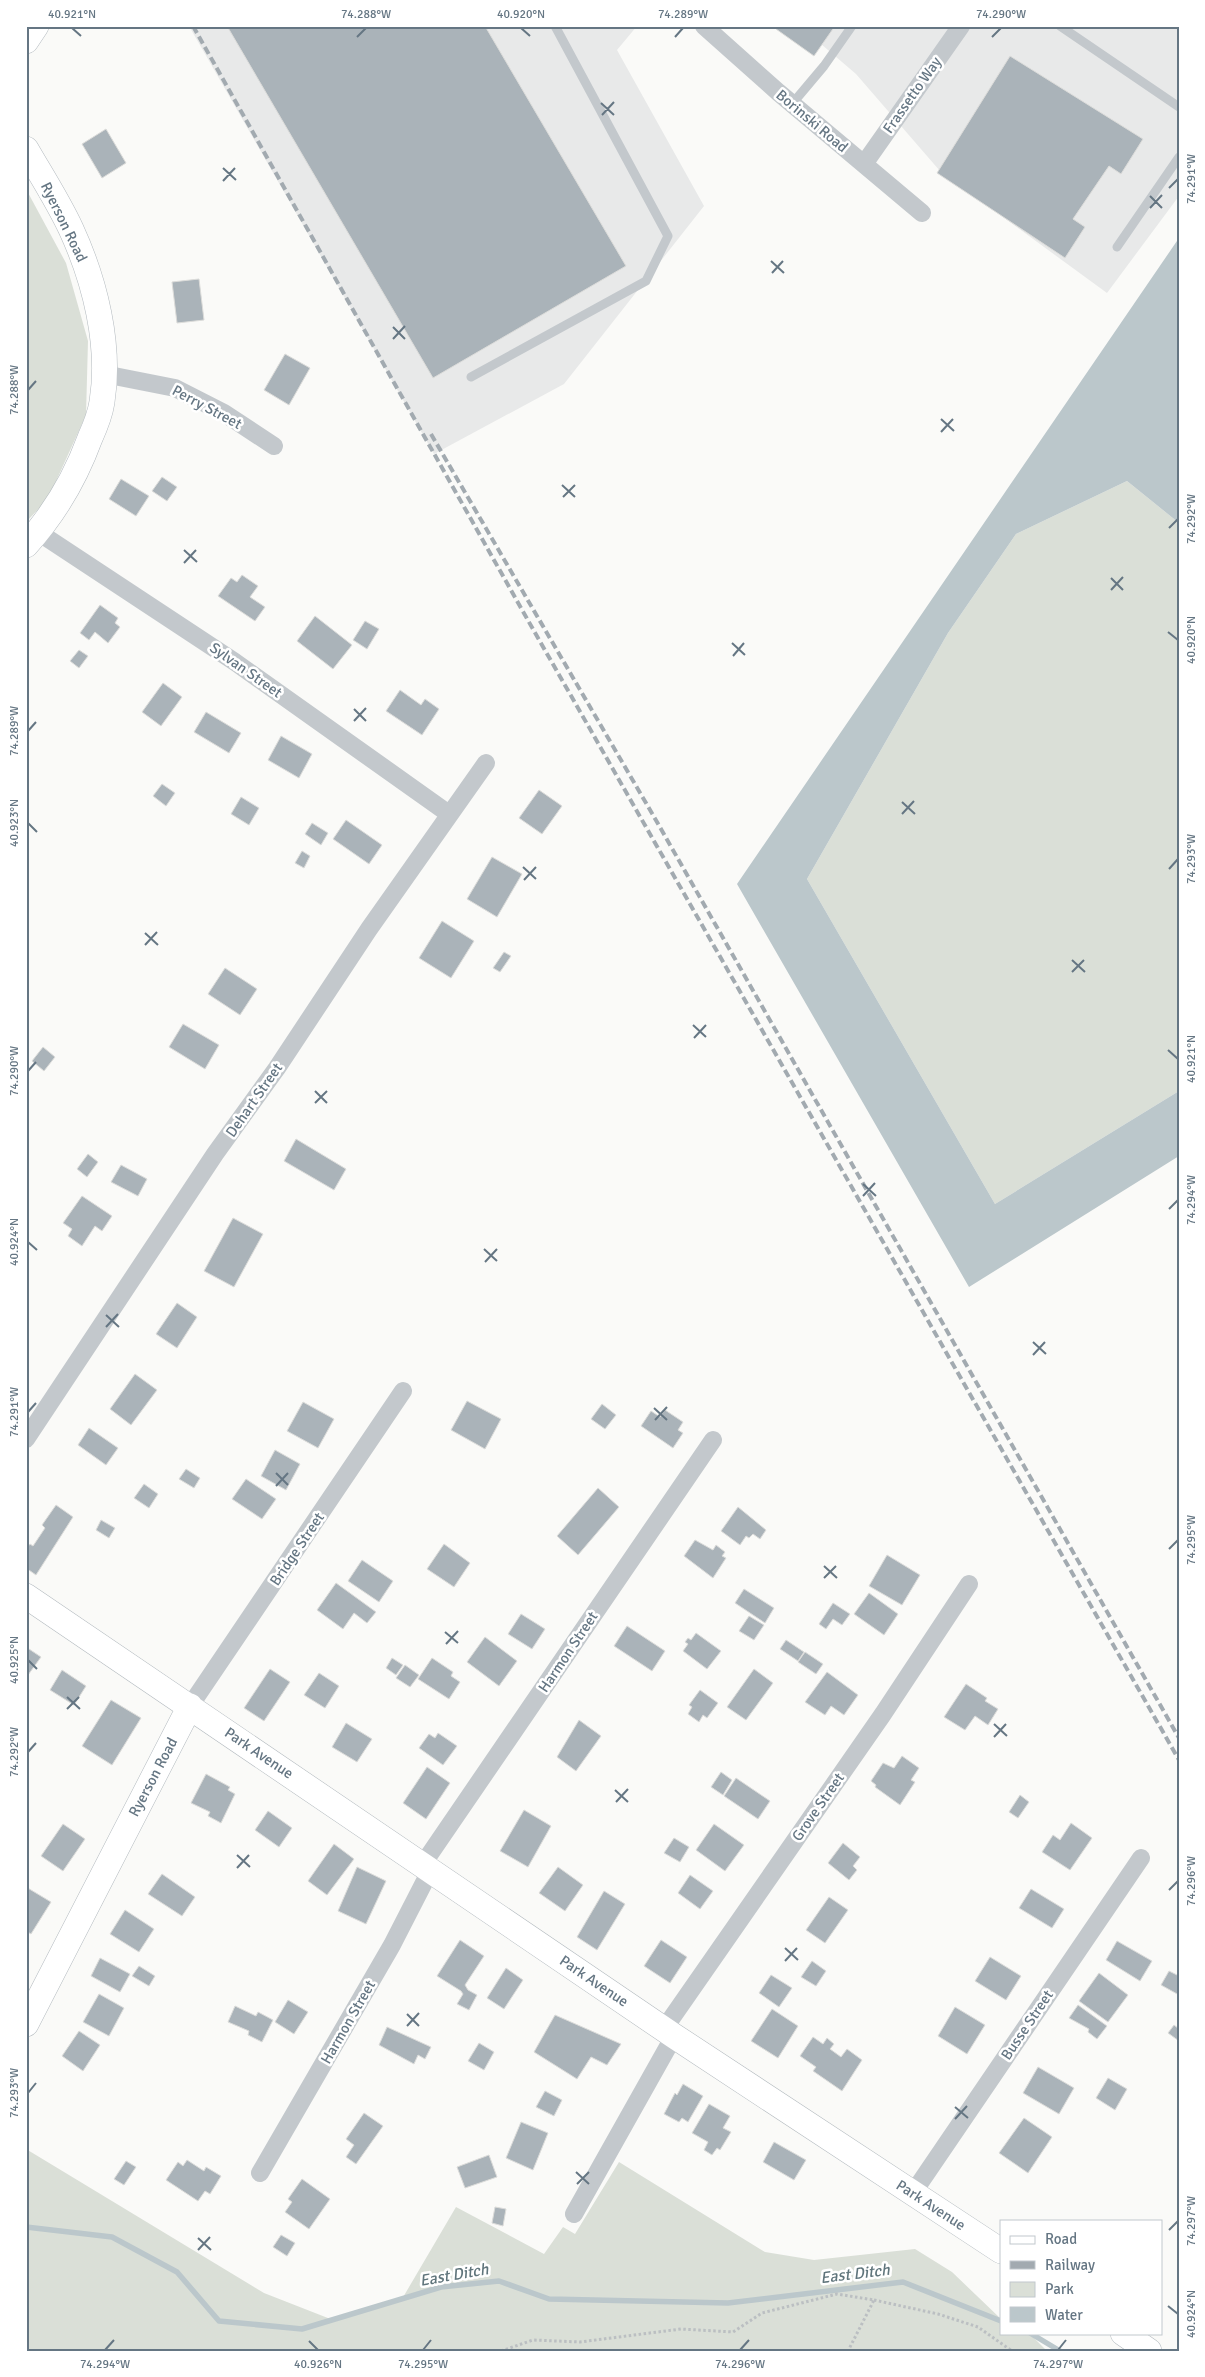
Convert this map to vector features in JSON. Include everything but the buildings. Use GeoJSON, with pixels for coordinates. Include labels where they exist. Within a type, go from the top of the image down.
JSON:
{"type":"FeatureCollection","features":[{"type":"Feature","properties":{"kind":"street"},"geometry":{"type":"LineString","coordinates":[[26,41],[36,26]]}},
{"type":"Feature","properties":{"kind":"street","name":"Borinski Road"},"geometry":{"type":"LineString","coordinates":[[704,26],[792,104],[922,214]]}},
{"type":"Feature","properties":{"kind":"street","name":"Frassetto Way"},"geometry":{"type":"LineString","coordinates":[[864,164],[961,26]]}},
{"type":"Feature","properties":{"kind":"street","name":"Ryerson Road"},"geometry":{"type":"LineString","coordinates":[[26,149],[70,228],[85,263],[99,318],[104,374],[102,404],[78,471],[59,504],[32,539]]}},
{"type":"Feature","properties":{"kind":"street","name":"Perry Street"},"geometry":{"type":"LineString","coordinates":[[104,374],[175,388],[224,414],[274,446]]}},
{"type":"Feature","properties":{"kind":"street","name":"Sylvan Street"},"geometry":{"type":"LineString","coordinates":[[32,539],[235,662],[449,814]]}},
{"type":"Feature","properties":{"kind":"street","name":"Dehart Street"},"geometry":{"type":"LineString","coordinates":[[26,1439],[215,1154],[277,1068],[369,929],[486,763]]}},
{"type":"Feature","properties":{"kind":"street","name":"Bridge Street"},"geometry":{"type":"LineString","coordinates":[[190,1706],[403,1391]]}},
{"type":"Feature","properties":{"kind":"street","name":"Harmon Street"},"geometry":{"type":"LineString","coordinates":[[260,2173],[392,1945],[427,1866],[713,1440]]}},
{"type":"Feature","properties":{"kind":"street","name":"Grove Street"},"geometry":{"type":"LineString","coordinates":[[574,2214],[669,2033],[969,1584]]}},
{"type":"Feature","properties":{"kind":"street"},"geometry":{"type":"LineString","coordinates":[[26,1596],[190,1706]]}},
{"type":"Feature","properties":{"kind":"street","name":"Ryerson Road"},"geometry":{"type":"LineString","coordinates":[[26,2024],[190,1706]]}},
{"type":"Feature","properties":{"kind":"street","name":"Park Avenue"},"geometry":{"type":"LineString","coordinates":[[190,1706],[669,2033],[1000,2250]]}},
{"type":"Feature","properties":{"kind":"street","name":"Busse Street"},"geometry":{"type":"LineString","coordinates":[[912,2193],[1141,1858]]}},
{"type":"Feature","properties":{"kind":"street"},"geometry":{"type":"LineString","coordinates":[[1124,2334],[1149,2351]]}},
{"type":"Feature","properties":{"kind":"lane"},"geometry":{"type":"LineString","coordinates":[[471,377],[646,281],[668,236],[555,26]]}},
{"type":"Feature","properties":{"kind":"lane"},"geometry":{"type":"LineString","coordinates":[[792,104],[824,66],[852,26]]}},
{"type":"Feature","properties":{"kind":"lane"},"geometry":{"type":"LineString","coordinates":[[1060,26],[1179,107]]}},
{"type":"Feature","properties":{"kind":"lane"},"geometry":{"type":"LineString","coordinates":[[1117,247],[1179,157]]}},
{"type":"Feature","properties":{"kind":"path"},"geometry":{"type":"LineString","coordinates":[[502,2351],[532,2340],[580,2342],[682,2329],[733,2332],[762,2313],[837,2294],[938,2314],[978,2327],[1012,2351]]}},
{"type":"Feature","properties":{"kind":"path"},"geometry":{"type":"LineString","coordinates":[[848,2351],[874,2300]]}},
{"type":"Feature","properties":{"kind":"shaded area"},"geometry":{"type":"Polygon","coordinates":[[[189,26],[637,26],[617,50],[704,206],[564,384],[434,454],[189,26]]]}},
{"type":"Feature","properties":{"kind":"shaded area"},"geometry":{"type":"Polygon","coordinates":[[[800,26],[1179,26],[1179,196],[1107,293],[940,171],[856,74],[800,26]]]}},
{"type":"Feature","properties":{"kind":"green space"},"geometry":{"type":"Polygon","coordinates":[[[26,189],[66,263],[88,341],[86,415],[48,499],[26,522],[26,189]]]}},
{"type":"Feature","properties":{"kind":"green space"},"geometry":{"type":"Polygon","coordinates":[[[1127,481],[1179,523],[1179,1091],[995,1204],[807,879],[948,633],[1016,534],[1127,481]]]}},
{"type":"Feature","properties":{"kind":"green space"},"geometry":{"type":"Polygon","coordinates":[[[26,2149],[264,2293],[333,2320],[402,2299],[456,2207],[544,2254],[563,2227],[575,2234],[619,2162],[765,2252],[814,2260],[915,2249],[952,2272],[1000,2318],[1000,2334],[1030,2334],[1047,2351],[26,2351],[26,2149]]]}},
{"type":"Feature","properties":{"kind":"water"},"geometry":{"type":"Polygon","coordinates":[[[1179,238],[1179,523],[1127,481],[1016,534],[948,633],[807,879],[995,1204],[1179,1091],[1179,1156],[969,1287],[737,884],[1179,238]]]}},
{"type":"Feature","properties":{"kind":"waterway","name":"East Ditch"},"geometry":{"type":"LineString","coordinates":[[26,2227],[112,2237],[177,2272],[219,2321],[302,2329],[441,2287],[499,2281],[549,2299],[728,2303],[903,2282],[1000,2321]]}},
{"type":"Feature","properties":{"kind":"waterway","name":"East Ditch"},"geometry":{"type":"LineString","coordinates":[[1032,2334],[1060,2351]]}},
{"type":"Feature","properties":{"kind":"railway"},"geometry":{"type":"LineString","coordinates":[[193,26],[534,631],[1179,1760]]}},
{"type":"Feature","properties":{"kind":"railway"},"geometry":{"type":"LineString","coordinates":[[431,434],[653,815],[1179,1738]]}}]}
